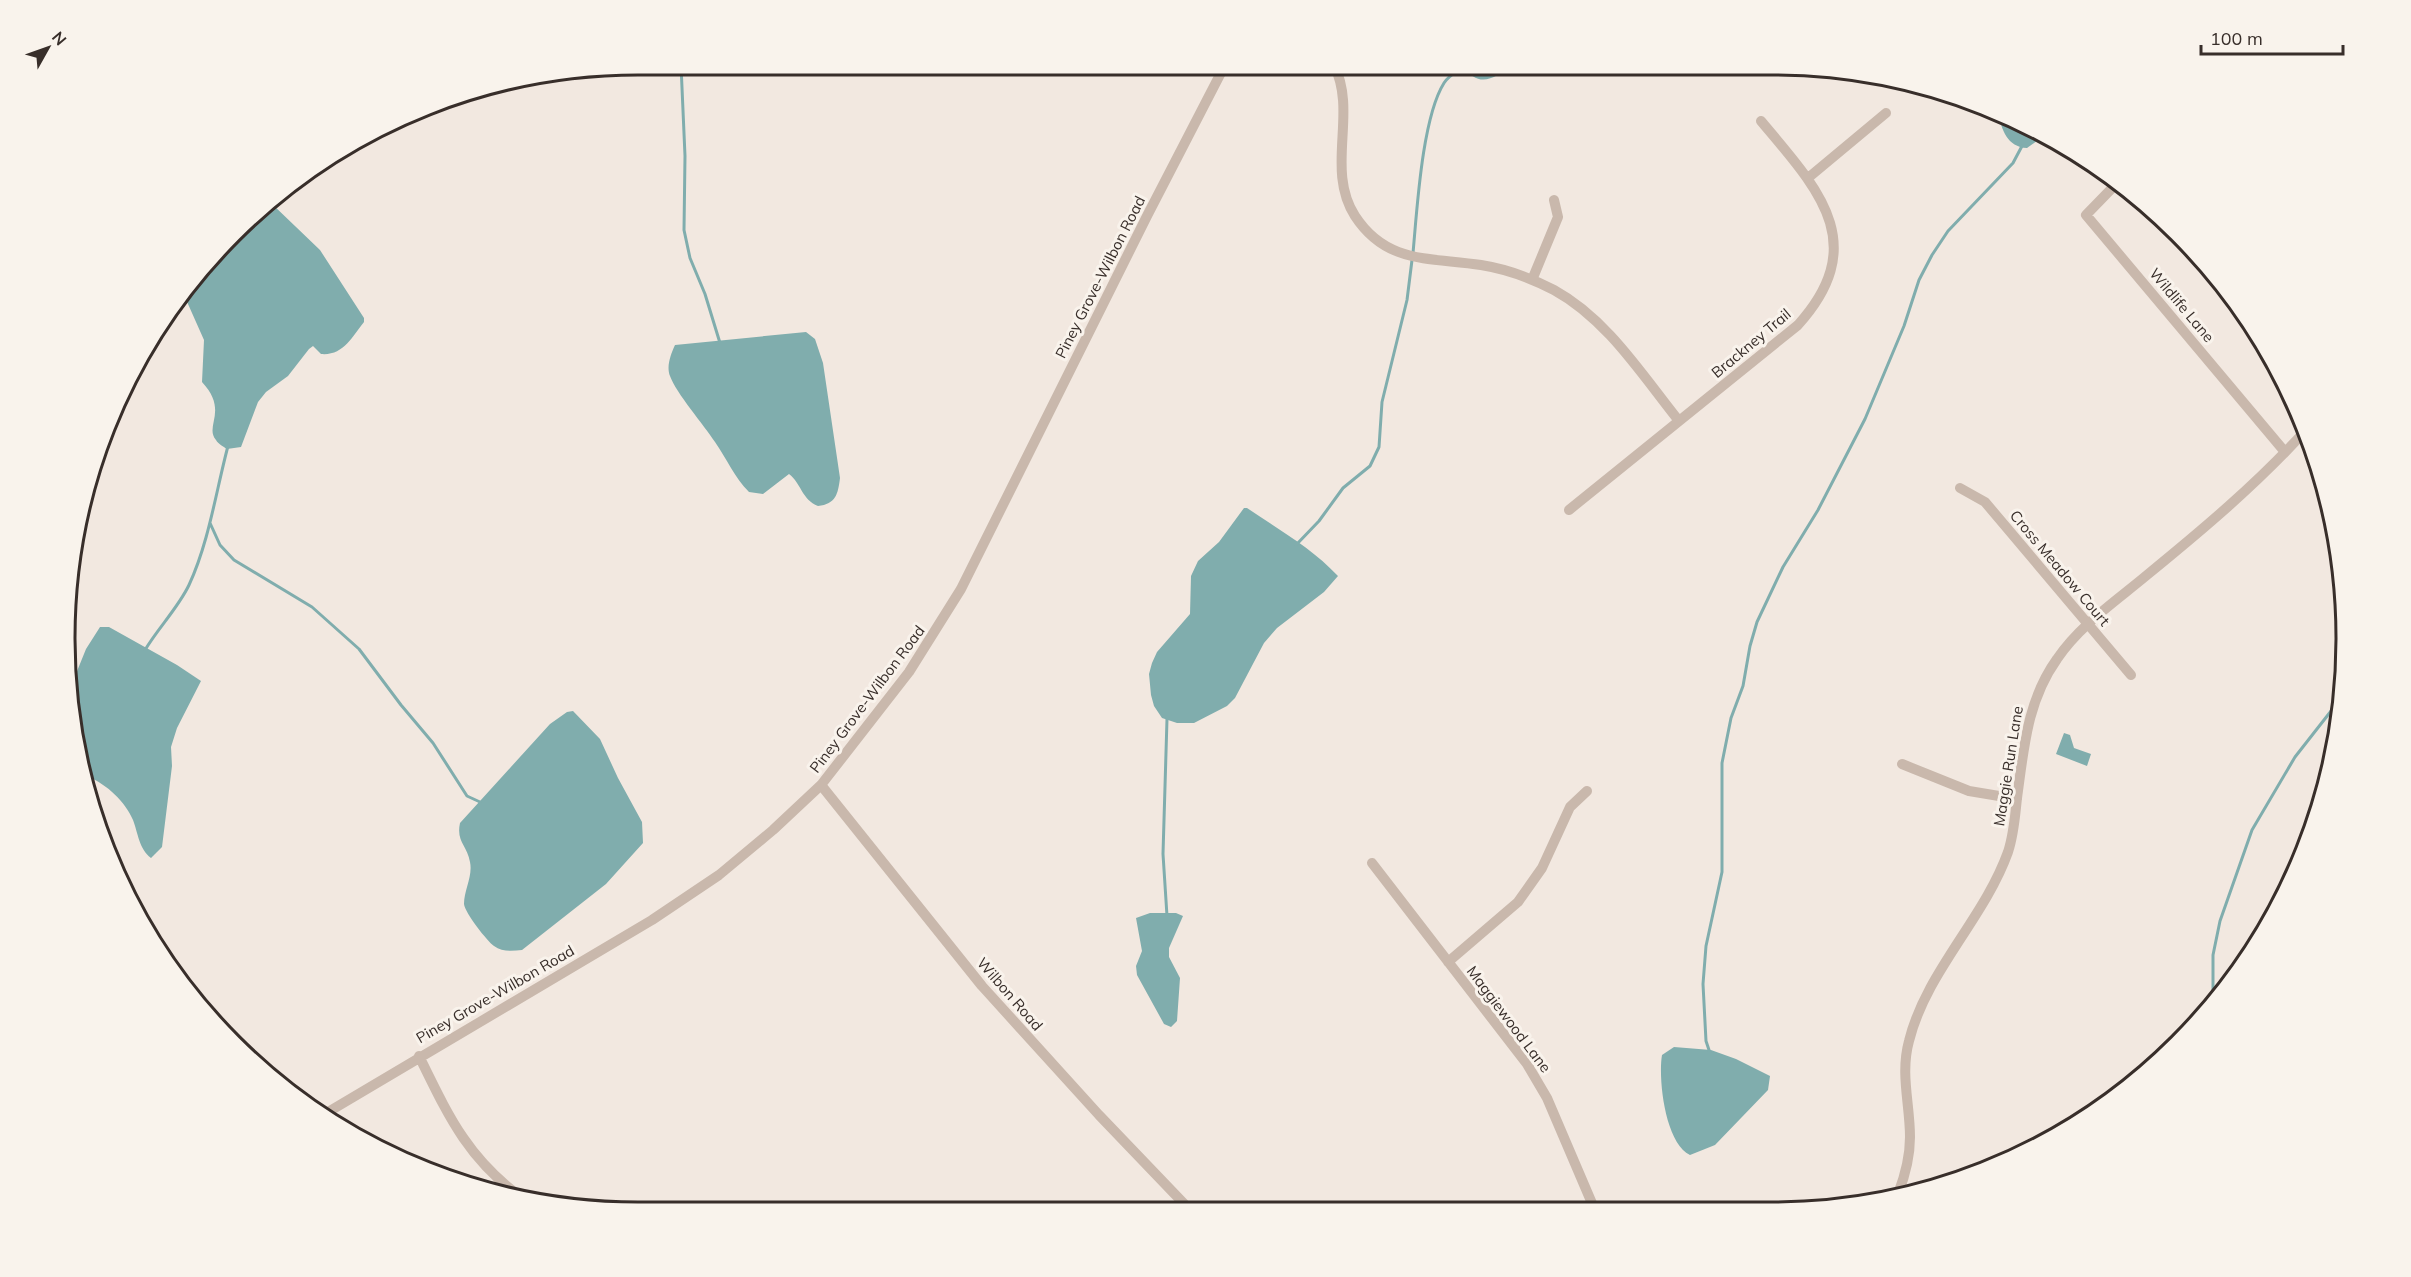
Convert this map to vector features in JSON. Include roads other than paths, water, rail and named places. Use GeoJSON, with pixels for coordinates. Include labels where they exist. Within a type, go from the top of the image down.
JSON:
{"type":"FeatureCollection","features":[{"type":"Feature","properties":{"kind":"street","name":"Piney Grove-Wilbon Road"},"geometry":{"type":"LineString","coordinates":[[330,1110],[652,920],[719,875],[773,830],[821,785],[909,672],[961,589],[1220,75]]}},
{"type":"Feature","properties":{"kind":"street"},"geometry":{"type":"LineString","coordinates":[[1337,75],[1342,89],[1341,178],[1348,203],[1363,227],[1381,244],[1401,255],[1492,267],[1532,280],[1554,291],[1587,313],[1613,339],[1680,421]]}},
{"type":"Feature","properties":{"kind":"street"},"geometry":{"type":"LineString","coordinates":[[1809,178],[1886,114]]}},
{"type":"Feature","properties":{"kind":"street","name":"Brackney Trail"},"geometry":{"type":"LineString","coordinates":[[1569,510],[1798,325],[1818,300],[1829,275],[1833,251],[1827,211],[1809,178],[1761,121]]}},
{"type":"Feature","properties":{"kind":"street","name":"Wildlife Lane"},"geometry":{"type":"LineString","coordinates":[[2112,188],[2086,215],[2285,452]]}},
{"type":"Feature","properties":{"kind":"street"},"geometry":{"type":"LineString","coordinates":[[1532,280],[1558,217],[1554,200]]}},
{"type":"Feature","properties":{"kind":"street","name":"Maggie Run Lane"},"geometry":{"type":"LineString","coordinates":[[1901,1187],[1910,1149],[1904,1080],[1904,1065],[1909,1039],[1922,1004],[2001,869],[2013,832],[2026,729],[2037,694],[2057,658],[2088,624],[2228,507],[2298,437]]}},
{"type":"Feature","properties":{"kind":"street","name":"Cross Meadow Court"},"geometry":{"type":"LineString","coordinates":[[1960,488],[1985,502],[2131,675]]}},
{"type":"Feature","properties":{"kind":"street"},"geometry":{"type":"LineString","coordinates":[[1902,764],[1969,791],[2017,799]]}},
{"type":"Feature","properties":{"kind":"street","name":"Wilbon Road"},"geometry":{"type":"LineString","coordinates":[[821,785],[982,986],[1099,1115],[1183,1202]]}},
{"type":"Feature","properties":{"kind":"street"},"geometry":{"type":"LineString","coordinates":[[1448,962],[1518,902],[1542,868],[1570,807],[1587,791]]}},
{"type":"Feature","properties":{"kind":"street","name":"Maggiewood Lane"},"geometry":{"type":"LineString","coordinates":[[1372,863],[1537,1080],[1591,1202]]}},
{"type":"Feature","properties":{"kind":"street"},"geometry":{"type":"LineString","coordinates":[[419,1056],[451,1122],[465,1143],[485,1168],[507,1186]]}},
{"type":"Feature","properties":{"kind":"water"},"geometry":{"type":"Polygon","coordinates":[[[1472,75],[1497,75],[1487,79],[1472,75]]]}},
{"type":"Feature","properties":{"kind":"water"},"geometry":{"type":"Polygon","coordinates":[[[2002,124],[2037,141],[2027,148],[2020,147],[2006,137],[2002,124]]]}},
{"type":"Feature","properties":{"kind":"water"},"geometry":{"type":"Polygon","coordinates":[[[276,208],[320,250],[364,318],[364,322],[341,349],[329,354],[321,354],[313,346],[309,349],[288,376],[266,392],[258,402],[241,447],[227,449],[218,443],[213,435],[214,401],[202,382],[204,340],[187,301],[240,240],[276,208]]]}},
{"type":"Feature","properties":{"kind":"water"},"geometry":{"type":"Polygon","coordinates":[[[806,332],[815,339],[823,363],[840,478],[835,497],[829,503],[818,506],[808,500],[789,474],[763,494],[749,492],[678,391],[670,376],[669,368],[675,345],[806,332]]]}},
{"type":"Feature","properties":{"kind":"water"},"geometry":{"type":"Polygon","coordinates":[[[1244,508],[1283,531],[1338,576],[1324,592],[1277,628],[1264,643],[1235,698],[1227,706],[1194,723],[1177,723],[1162,718],[1154,706],[1151,695],[1149,674],[1152,663],[1157,652],[1190,614],[1191,576],[1198,561],[1219,542],[1244,508]]]}},
{"type":"Feature","properties":{"kind":"water"},"geometry":{"type":"Polygon","coordinates":[[[100,627],[109,627],[201,681],[177,728],[171,747],[172,766],[162,847],[151,858],[141,845],[133,820],[125,806],[109,789],[93,779],[80,712],[76,675],[86,649],[100,627]]]}},
{"type":"Feature","properties":{"kind":"water"},"geometry":{"type":"Polygon","coordinates":[[[573,711],[600,739],[642,822],[643,843],[606,884],[522,950],[500,949],[486,939],[465,908],[464,899],[471,867],[469,856],[459,835],[460,823],[550,724],[567,712],[573,711]]]}},
{"type":"Feature","properties":{"kind":"water"},"geometry":{"type":"Polygon","coordinates":[[[2064,733],[2070,735],[2074,748],[2091,754],[2087,766],[2056,754],[2064,733]]]}},
{"type":"Feature","properties":{"kind":"water"},"geometry":{"type":"Polygon","coordinates":[[[1150,913],[1176,913],[1183,916],[1169,948],[1169,957],[1180,978],[1177,1021],[1171,1027],[1164,1024],[1137,975],[1136,966],[1142,951],[1136,918],[1150,913]]]}},
{"type":"Feature","properties":{"kind":"water"},"geometry":{"type":"Polygon","coordinates":[[[1674,1047],[1711,1050],[1736,1059],[1770,1076],[1768,1090],[1715,1145],[1690,1155],[1681,1148],[1675,1138],[1665,1110],[1661,1079],[1662,1055],[1674,1047]]]}},
{"type":"Feature","properties":{"kind":"waterway"},"geometry":{"type":"LineString","coordinates":[[681,75],[685,156],[684,230],[690,258],[705,294],[720,343]]}},
{"type":"Feature","properties":{"kind":"waterway"},"geometry":{"type":"LineString","coordinates":[[1413,253],[1422,165],[1430,118],[1444,83],[1451,75]]}},
{"type":"Feature","properties":{"kind":"waterway"},"geometry":{"type":"LineString","coordinates":[[1710,1053],[1706,1041],[1703,984],[1706,946],[1722,872],[1722,763],[1731,718],[1743,686],[1757,622],[1783,567],[1818,510],[1865,419],[1904,326],[1919,280],[1932,255],[1948,231],[2013,163],[2022,146]]}},
{"type":"Feature","properties":{"kind":"waterway"},"geometry":{"type":"LineString","coordinates":[[1296,545],[1319,521],[1343,488],[1370,466],[1379,447],[1382,402],[1407,300],[1412,260]]}},
{"type":"Feature","properties":{"kind":"waterway"},"geometry":{"type":"LineString","coordinates":[[145,650],[174,610],[196,569],[207,534],[228,446]]}},
{"type":"Feature","properties":{"kind":"waterway"},"geometry":{"type":"LineString","coordinates":[[210,523],[220,545],[234,560],[312,607],[359,649],[433,743],[467,796],[480,802]]}},
{"type":"Feature","properties":{"kind":"waterway"},"geometry":{"type":"LineString","coordinates":[[2213,990],[2213,955],[2220,921],[2252,830],[2295,757],[2331,711]]}},
{"type":"Feature","properties":{"kind":"waterway"},"geometry":{"type":"LineString","coordinates":[[1167,916],[1163,854],[1168,716]]}}]}
